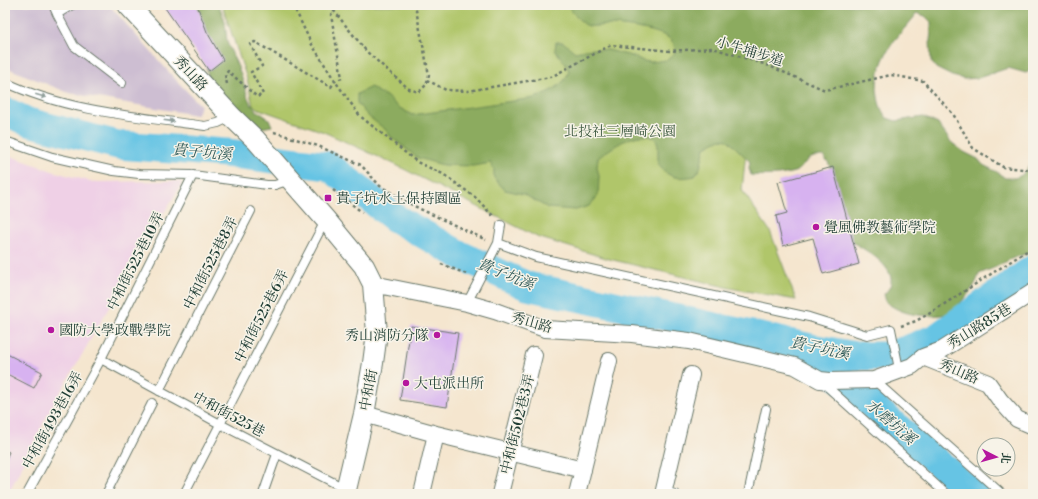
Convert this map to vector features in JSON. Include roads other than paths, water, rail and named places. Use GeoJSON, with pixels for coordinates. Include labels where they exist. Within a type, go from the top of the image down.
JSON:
{"type":"FeatureCollection","features":[{"type":"Feature","properties":{"kind":"street","name":"秀山路"},"geometry":{"type":"LineString","coordinates":[[128,5],[232,117],[265,136],[287,176]]}},
{"type":"Feature","properties":{"kind":"street"},"geometry":{"type":"LineString","coordinates":[[287,176],[364,266],[374,284]]}},
{"type":"Feature","properties":{"kind":"street","name":"秀山路"},"geometry":{"type":"LineString","coordinates":[[374,284],[466,303],[495,311],[545,329],[632,334],[689,341],[795,366],[825,380]]}},
{"type":"Feature","properties":{"kind":"street","name":"中和街"},"geometry":{"type":"LineString","coordinates":[[345,492],[364,414],[373,363],[376,333],[374,284]]}},
{"type":"Feature","properties":{"kind":"street","name":"秀山路85巷"},"geometry":{"type":"LineString","coordinates":[[924,357],[942,350],[1033,292]]}},
{"type":"Feature","properties":{"kind":"street","name":"中和街502巷3弄"},"geometry":{"type":"LineString","coordinates":[[500,494],[534,355]]}},
{"type":"Feature","properties":{"kind":"street","name":"秀山路"},"geometry":{"type":"LineString","coordinates":[[874,380],[912,366],[924,357],[988,383],[1000,400],[1017,419],[1033,426]]}},
{"type":"Feature","properties":{"kind":"street"},"geometry":{"type":"LineString","coordinates":[[578,494],[609,361]]}},
{"type":"Feature","properties":{"kind":"street"},"geometry":{"type":"LineString","coordinates":[[667,493],[691,375]]}},
{"type":"Feature","properties":{"kind":"street"},"geometry":{"type":"LineString","coordinates":[[825,380],[874,380]]}},
{"type":"Feature","properties":{"kind":"street"},"geometry":{"type":"LineString","coordinates":[[364,414],[436,434],[583,470]]}},
{"type":"Feature","properties":{"kind":"street"},"geometry":{"type":"LineString","coordinates":[[422,494],[436,434]]}},
{"type":"Feature","properties":{"kind":"lane"},"geometry":{"type":"LineString","coordinates":[[53,5],[74,46],[122,82]]}},
{"type":"Feature","properties":{"kind":"lane"},"geometry":{"type":"LineString","coordinates":[[57,14],[72,5]]}},
{"type":"Feature","properties":{"kind":"lane"},"geometry":{"type":"LineString","coordinates":[[5,82],[22,90],[72,105],[119,114],[205,126],[218,123],[232,117]]}},
{"type":"Feature","properties":{"kind":"lane"},"geometry":{"type":"LineString","coordinates":[[5,141],[52,157],[114,171],[139,174],[193,175],[267,185],[275,185],[287,176]]}},
{"type":"Feature","properties":{"kind":"lane","name":"中和街525巷10弄"},"geometry":{"type":"LineString","coordinates":[[101,359],[193,175]]}},
{"type":"Feature","properties":{"kind":"lane","name":"中和街525巷8弄"},"geometry":{"type":"LineString","coordinates":[[159,391],[251,211]]}},
{"type":"Feature","properties":{"kind":"lane","name":"中和街525巷6弄"},"geometry":{"type":"LineString","coordinates":[[184,494],[326,220]]}},
{"type":"Feature","properties":{"kind":"lane"},"geometry":{"type":"LineString","coordinates":[[466,303],[498,242],[501,225]]}},
{"type":"Feature","properties":{"kind":"lane"},"geometry":{"type":"LineString","coordinates":[[498,242],[536,257],[809,317],[867,335],[891,329],[899,370]]}},
{"type":"Feature","properties":{"kind":"lane","name":"中和街525巷"},"geometry":{"type":"LineString","coordinates":[[101,359],[345,492]]}},
{"type":"Feature","properties":{"kind":"lane","name":"中和街493巷16弄"},"geometry":{"type":"LineString","coordinates":[[27,494],[101,359]]}},
{"type":"Feature","properties":{"kind":"lane"},"geometry":{"type":"LineString","coordinates":[[825,380],[946,494]]}},
{"type":"Feature","properties":{"kind":"lane"},"geometry":{"type":"LineString","coordinates":[[874,380],[1002,494]]}},
{"type":"Feature","properties":{"kind":"lane"},"geometry":{"type":"LineString","coordinates":[[106,494],[152,403]]}},
{"type":"Feature","properties":{"kind":"lane"},"geometry":{"type":"LineString","coordinates":[[748,494],[766,409]]}},
{"type":"Feature","properties":{"kind":"lane"},"geometry":{"type":"LineString","coordinates":[[263,494],[277,454]]}},
{"type":"Feature","properties":{"kind":"waterway","name":"貴子坑溪"},"geometry":{"type":"LineString","coordinates":[[5,111],[28,122],[118,145],[226,153],[329,166],[395,218],[462,256],[527,286],[811,348],[856,356],[887,356],[936,338],[1033,269]]}},
{"type":"Feature","properties":{"kind":"waterway","name":"水磨坑溪"},"geometry":{"type":"LineString","coordinates":[[822,362],[974,494]]}},
{"type":"Feature","properties":{"kind":"place","name":"貴子坑水土保持園區"},"geometry":{"type":"Point","coordinates":[328,198]}},
{"type":"Feature","properties":{"kind":"place","name":"覺風佛教藝術學院"},"geometry":{"type":"Point","coordinates":[816,227]}},
{"type":"Feature","properties":{"kind":"place","name":"國防大學政戰學院"},"geometry":{"type":"Point","coordinates":[51,330]}},
{"type":"Feature","properties":{"kind":"place","name":"秀山消防分隊"},"geometry":{"type":"Point","coordinates":[437,335]}},
{"type":"Feature","properties":{"kind":"place","name":"大屯派出所"},"geometry":{"type":"Point","coordinates":[406,383]}},
{"type":"Feature","properties":{"kind":"park label","name":"北投社三層崎公園"},"geometry":{"type":"Point","coordinates":[620,131]}}]}
